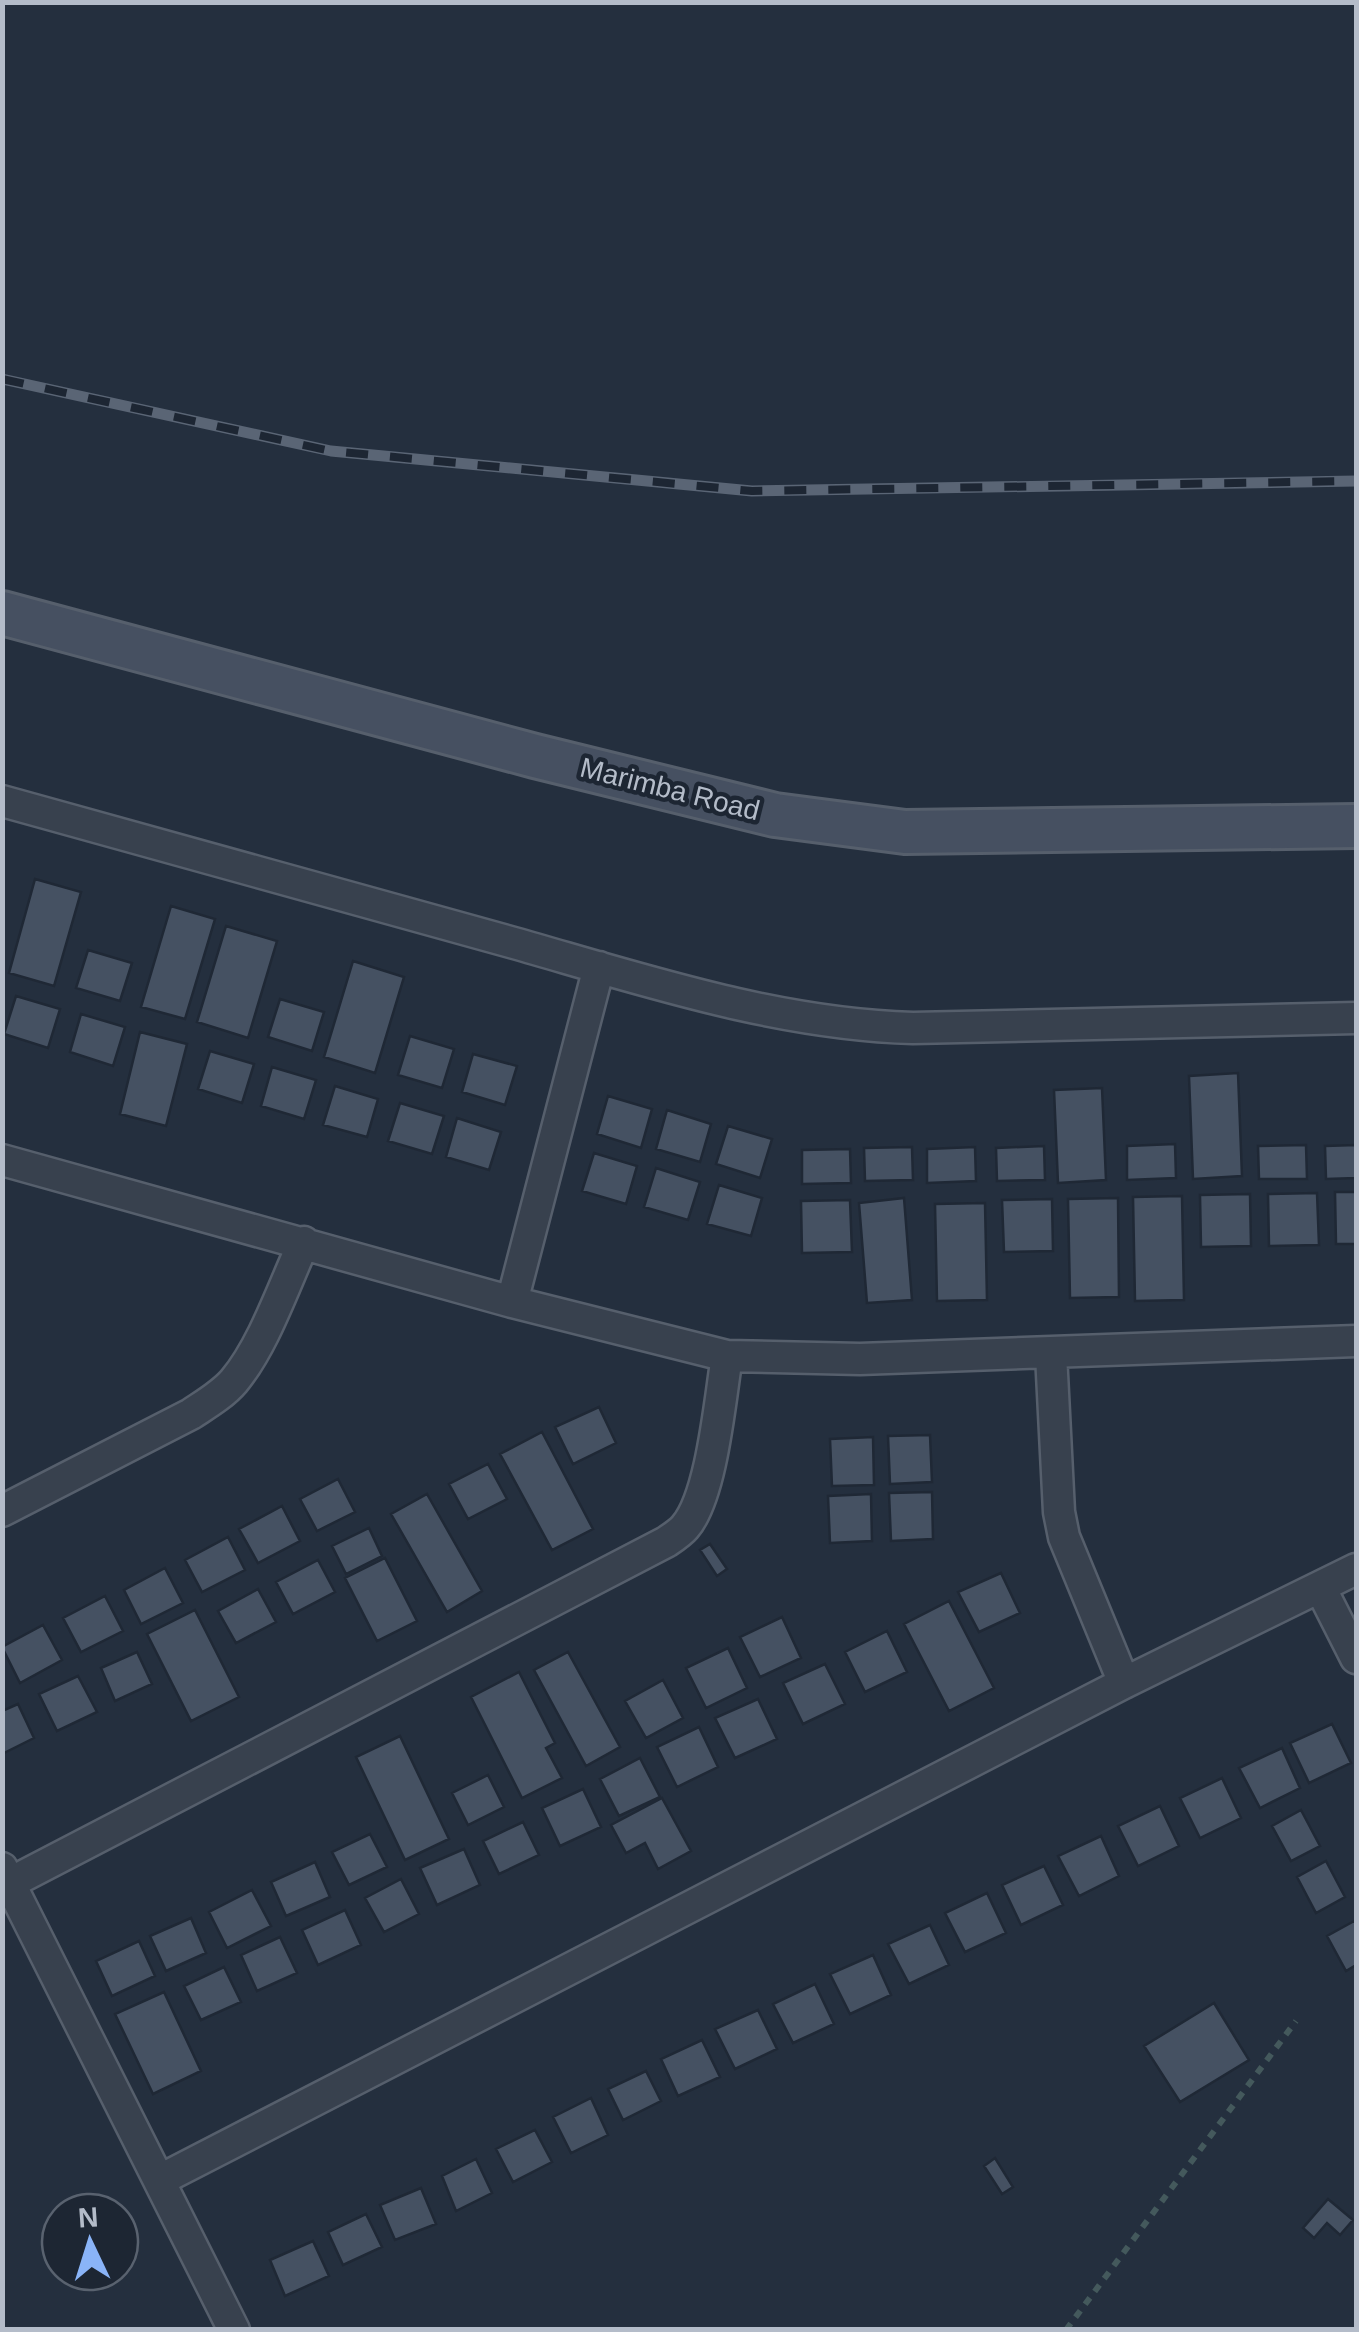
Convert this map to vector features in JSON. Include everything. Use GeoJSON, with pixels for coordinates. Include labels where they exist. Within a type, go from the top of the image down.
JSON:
{"type":"FeatureCollection","features":[{"type":"Feature","properties":{"kind":"street","name":"Marimba Road"},"geometry":{"type":"LineString","coordinates":[[2,613],[535,756],[775,815],[905,832],[1356,826]]}},
{"type":"Feature","properties":{"kind":"street"},"geometry":{"type":"LineString","coordinates":[[2,801],[798,1019],[852,1026],[928,1028],[1356,1018]]}},
{"type":"Feature","properties":{"kind":"street"},"geometry":{"type":"LineString","coordinates":[[512,1302],[599,967]]}},
{"type":"Feature","properties":{"kind":"street"},"geometry":{"type":"LineString","coordinates":[[2,1160],[512,1302],[727,1356],[796,1360],[1051,1354],[1356,1341]]}},
{"type":"Feature","properties":{"kind":"street"},"geometry":{"type":"LineString","coordinates":[[2,1511],[216,1398],[250,1358],[304,1242]]}},
{"type":"Feature","properties":{"kind":"street"},"geometry":{"type":"LineString","coordinates":[[1051,1354],[1059,1512],[1064,1537],[1124,1683]]}},
{"type":"Feature","properties":{"kind":"street"},"geometry":{"type":"LineString","coordinates":[[234,2330],[6,1876],[666,1542],[685,1527],[701,1496],[727,1356]]}},
{"type":"Feature","properties":{"kind":"street"},"geometry":{"type":"LineString","coordinates":[[160,2180],[1124,1683],[1356,1569]]}},
{"type":"Feature","properties":{"kind":"street"},"geometry":{"type":"LineString","coordinates":[[1320,1587],[1356,1658]]}},
{"type":"Feature","properties":{"kind":"path"},"geometry":{"type":"LineString","coordinates":[[1066,2330],[1296,2021]]}},
{"type":"Feature","properties":{"kind":"building"},"geometry":{"type":"Polygon","coordinates":[[[35,879],[81,892],[54,986],[9,973],[35,879]]]}},
{"type":"Feature","properties":{"kind":"building"},"geometry":{"type":"Polygon","coordinates":[[[171,906],[215,919],[185,1019],[141,1007],[171,906]]]}},
{"type":"Feature","properties":{"kind":"building"},"geometry":{"type":"Polygon","coordinates":[[[226,926],[277,941],[248,1038],[197,1022],[226,926]]]}},
{"type":"Feature","properties":{"kind":"building"},"geometry":{"type":"Polygon","coordinates":[[[88,950],[132,963],[120,1001],[76,988],[88,950]]]}},
{"type":"Feature","properties":{"kind":"building"},"geometry":{"type":"Polygon","coordinates":[[[353,961],[404,977],[375,1073],[324,1057],[353,961]]]}},
{"type":"Feature","properties":{"kind":"building"},"geometry":{"type":"Polygon","coordinates":[[[16,996],[60,1009],[48,1048],[4,1034],[16,996]]]}},
{"type":"Feature","properties":{"kind":"building"},"geometry":{"type":"Polygon","coordinates":[[[280,999],[324,1012],[312,1051],[268,1037],[280,999]]]}},
{"type":"Feature","properties":{"kind":"building"},"geometry":{"type":"Polygon","coordinates":[[[81,1014],[125,1027],[113,1066],[70,1052],[81,1014]]]}},
{"type":"Feature","properties":{"kind":"building"},"geometry":{"type":"Polygon","coordinates":[[[140,1032],[187,1044],[166,1126],[120,1114],[140,1032]]]}},
{"type":"Feature","properties":{"kind":"building"},"geometry":{"type":"Polygon","coordinates":[[[410,1036],[454,1049],[442,1088],[398,1075],[410,1036]]]}},
{"type":"Feature","properties":{"kind":"building"},"geometry":{"type":"Polygon","coordinates":[[[210,1051],[254,1064],[242,1103],[198,1089],[210,1051]]]}},
{"type":"Feature","properties":{"kind":"building"},"geometry":{"type":"Polygon","coordinates":[[[473,1054],[517,1066],[505,1105],[462,1092],[473,1054]]]}},
{"type":"Feature","properties":{"kind":"building"},"geometry":{"type":"Polygon","coordinates":[[[272,1067],[316,1080],[304,1119],[261,1106],[272,1067]]]}},
{"type":"Feature","properties":{"kind":"building"},"geometry":{"type":"Polygon","coordinates":[[[1238,1073],[1242,1176],[1193,1179],[1189,1076],[1238,1073]]]}},
{"type":"Feature","properties":{"kind":"building"},"geometry":{"type":"Polygon","coordinates":[[[335,1086],[378,1099],[367,1137],[323,1125],[335,1086]]]}},
{"type":"Feature","properties":{"kind":"building"},"geometry":{"type":"Polygon","coordinates":[[[1102,1088],[1106,1180],[1058,1183],[1054,1090],[1102,1088]]]}},
{"type":"Feature","properties":{"kind":"building"},"geometry":{"type":"Polygon","coordinates":[[[608,1096],[652,1109],[641,1148],[597,1134],[608,1096]]]}},
{"type":"Feature","properties":{"kind":"building"},"geometry":{"type":"Polygon","coordinates":[[[400,1103],[444,1116],[432,1154],[388,1141],[400,1103]]]}},
{"type":"Feature","properties":{"kind":"building"},"geometry":{"type":"Polygon","coordinates":[[[667,1110],[711,1124],[700,1162],[656,1149],[667,1110]]]}},
{"type":"Feature","properties":{"kind":"building"},"geometry":{"type":"Polygon","coordinates":[[[457,1118],[501,1132],[489,1170],[446,1157],[457,1118]]]}},
{"type":"Feature","properties":{"kind":"building"},"geometry":{"type":"Polygon","coordinates":[[[728,1126],[772,1139],[760,1178],[716,1164],[728,1126]]]}},
{"type":"Feature","properties":{"kind":"building"},"geometry":{"type":"Polygon","coordinates":[[[1175,1144],[1176,1178],[1127,1180],[1127,1146],[1175,1144]]]}},
{"type":"Feature","properties":{"kind":"building"},"geometry":{"type":"Polygon","coordinates":[[[1306,1145],[1307,1179],[1259,1179],[1258,1146],[1306,1145]]]}},
{"type":"Feature","properties":{"kind":"building"},"geometry":{"type":"Polygon","coordinates":[[[1356,1145],[1356,1178],[1326,1179],[1325,1146],[1356,1145]]]}},
{"type":"Feature","properties":{"kind":"building"},"geometry":{"type":"Polygon","coordinates":[[[1044,1146],[1045,1180],[997,1181],[996,1148],[1044,1146]]]}},
{"type":"Feature","properties":{"kind":"building"},"geometry":{"type":"Polygon","coordinates":[[[912,1147],[913,1180],[865,1181],[864,1148],[912,1147]]]}},
{"type":"Feature","properties":{"kind":"building"},"geometry":{"type":"Polygon","coordinates":[[[975,1147],[976,1181],[927,1183],[927,1149],[975,1147]]]}},
{"type":"Feature","properties":{"kind":"building"},"geometry":{"type":"Polygon","coordinates":[[[850,1149],[851,1183],[802,1184],[802,1150],[850,1149]]]}},
{"type":"Feature","properties":{"kind":"building"},"geometry":{"type":"Polygon","coordinates":[[[594,1153],[637,1166],[626,1204],[582,1191],[594,1153]]]}},
{"type":"Feature","properties":{"kind":"building"},"geometry":{"type":"Polygon","coordinates":[[[656,1168],[700,1182],[688,1220],[644,1207],[656,1168]]]}},
{"type":"Feature","properties":{"kind":"building"},"geometry":{"type":"Polygon","coordinates":[[[719,1185],[762,1198],[751,1236],[707,1224],[719,1185]]]}},
{"type":"Feature","properties":{"kind":"building"},"geometry":{"type":"Polygon","coordinates":[[[1335,1192],[1356,1192],[1356,1244],[1336,1244],[1335,1192]]]}},
{"type":"Feature","properties":{"kind":"building"},"geometry":{"type":"Polygon","coordinates":[[[1317,1193],[1319,1245],[1269,1246],[1268,1194],[1317,1193]]]}},
{"type":"Feature","properties":{"kind":"building"},"geometry":{"type":"Polygon","coordinates":[[[1250,1194],[1251,1246],[1201,1247],[1200,1195],[1250,1194]]]}},
{"type":"Feature","properties":{"kind":"building"},"geometry":{"type":"Polygon","coordinates":[[[1182,1196],[1184,1300],[1135,1301],[1133,1197],[1182,1196]]]}},
{"type":"Feature","properties":{"kind":"building"},"geometry":{"type":"Polygon","coordinates":[[[904,1198],[912,1300],[867,1303],[859,1203],[904,1198]]]}},
{"type":"Feature","properties":{"kind":"building"},"geometry":{"type":"Polygon","coordinates":[[[1118,1198],[1119,1297],[1070,1298],[1068,1199],[1118,1198]]]}},
{"type":"Feature","properties":{"kind":"building"},"geometry":{"type":"Polygon","coordinates":[[[1052,1199],[1053,1251],[1004,1252],[1002,1200],[1052,1199]]]}},
{"type":"Feature","properties":{"kind":"building"},"geometry":{"type":"Polygon","coordinates":[[[850,1200],[852,1252],[802,1253],[801,1201],[850,1200]]]}},
{"type":"Feature","properties":{"kind":"building"},"geometry":{"type":"Polygon","coordinates":[[[985,1203],[987,1300],[937,1301],[935,1204],[985,1203]]]}},
{"type":"Feature","properties":{"kind":"building"},"geometry":{"type":"Polygon","coordinates":[[[599,1407],[616,1443],[573,1464],[555,1427],[599,1407]]]}},
{"type":"Feature","properties":{"kind":"building"},"geometry":{"type":"Polygon","coordinates":[[[542,1432],[593,1529],[552,1550],[500,1454],[542,1432]]]}},
{"type":"Feature","properties":{"kind":"building"},"geometry":{"type":"Polygon","coordinates":[[[930,1435],[932,1482],[890,1484],[888,1436],[930,1435]]]}},
{"type":"Feature","properties":{"kind":"building"},"geometry":{"type":"Polygon","coordinates":[[[873,1437],[874,1485],[832,1486],[830,1439],[873,1437]]]}},
{"type":"Feature","properties":{"kind":"building"},"geometry":{"type":"Polygon","coordinates":[[[488,1464],[507,1499],[468,1519],[449,1484],[488,1464]]]}},
{"type":"Feature","properties":{"kind":"building"},"geometry":{"type":"Polygon","coordinates":[[[338,1479],[355,1512],[317,1531],[300,1499],[338,1479]]]}},
{"type":"Feature","properties":{"kind":"building"},"geometry":{"type":"Polygon","coordinates":[[[932,1492],[933,1539],[891,1541],[889,1493],[932,1492]]]}},
{"type":"Feature","properties":{"kind":"building"},"geometry":{"type":"Polygon","coordinates":[[[427,1494],[482,1591],[447,1612],[391,1514],[427,1494]]]}},
{"type":"Feature","properties":{"kind":"building"},"geometry":{"type":"Polygon","coordinates":[[[871,1494],[872,1541],[830,1543],[828,1496],[871,1494]]]}},
{"type":"Feature","properties":{"kind":"building"},"geometry":{"type":"Polygon","coordinates":[[[282,1506],[300,1541],[258,1563],[239,1529],[282,1506]]]}},
{"type":"Feature","properties":{"kind":"building"},"geometry":{"type":"Polygon","coordinates":[[[369,1528],[382,1556],[346,1574],[332,1546],[369,1528]]]}},
{"type":"Feature","properties":{"kind":"building"},"geometry":{"type":"Polygon","coordinates":[[[228,1537],[245,1570],[202,1592],[185,1560],[228,1537]]]}},
{"type":"Feature","properties":{"kind":"building"},"geometry":{"type":"Polygon","coordinates":[[[710,1544],[727,1569],[717,1576],[700,1550],[710,1544]]]}},
{"type":"Feature","properties":{"kind":"building"},"geometry":{"type":"Polygon","coordinates":[[[385,1558],[417,1621],[377,1641],[345,1578],[385,1558]]]}},
{"type":"Feature","properties":{"kind":"building"},"geometry":{"type":"Polygon","coordinates":[[[318,1560],[335,1592],[293,1614],[276,1582],[318,1560]]]}},
{"type":"Feature","properties":{"kind":"building"},"geometry":{"type":"Polygon","coordinates":[[[165,1568],[183,1603],[141,1624],[124,1590],[165,1568]]]}},
{"type":"Feature","properties":{"kind":"building"},"geometry":{"type":"Polygon","coordinates":[[[1001,1573],[1020,1613],[979,1632],[958,1592],[1001,1573]]]}},
{"type":"Feature","properties":{"kind":"building"},"geometry":{"type":"Polygon","coordinates":[[[258,1589],[276,1622],[236,1643],[218,1611],[258,1589]]]}},
{"type":"Feature","properties":{"kind":"building"},"geometry":{"type":"Polygon","coordinates":[[[105,1596],[123,1631],[81,1652],[63,1618],[105,1596]]]}},
{"type":"Feature","properties":{"kind":"building"},"geometry":{"type":"Polygon","coordinates":[[[949,1601],[994,1688],[949,1711],[904,1624],[949,1601]]]}},
{"type":"Feature","properties":{"kind":"building"},"geometry":{"type":"Polygon","coordinates":[[[195,1610],[239,1697],[191,1721],[147,1634],[195,1610]]]}},
{"type":"Feature","properties":{"kind":"building"},"geometry":{"type":"Polygon","coordinates":[[[782,1617],[801,1658],[760,1677],[740,1637],[782,1617]]]}},
{"type":"Feature","properties":{"kind":"building"},"geometry":{"type":"Polygon","coordinates":[[[43,1625],[62,1660],[20,1683],[2,1647],[43,1625]]]}},
{"type":"Feature","properties":{"kind":"building"},"geometry":{"type":"Polygon","coordinates":[[[887,1631],[907,1672],[865,1692],[845,1652],[887,1631]]]}},
{"type":"Feature","properties":{"kind":"building"},"geometry":{"type":"Polygon","coordinates":[[[728,1648],[747,1688],[706,1708],[686,1668],[728,1648]]]}},
{"type":"Feature","properties":{"kind":"building"},"geometry":{"type":"Polygon","coordinates":[[[137,1652],[152,1684],[115,1701],[101,1668],[137,1652]]]}},
{"type":"Feature","properties":{"kind":"building"},"geometry":{"type":"Polygon","coordinates":[[[568,1652],[620,1747],[586,1766],[534,1670],[568,1652]]]}},
{"type":"Feature","properties":{"kind":"building"},"geometry":{"type":"Polygon","coordinates":[[[825,1664],[845,1704],[803,1724],[783,1683],[825,1664]]]}},
{"type":"Feature","properties":{"kind":"building"},"geometry":{"type":"Polygon","coordinates":[[[519,1672],[555,1743],[546,1748],[562,1778],[522,1798],[471,1697],[519,1672]]]}},
{"type":"Feature","properties":{"kind":"building"},"geometry":{"type":"Polygon","coordinates":[[[78,1676],[97,1712],[57,1731],[39,1694],[78,1676]]]}},
{"type":"Feature","properties":{"kind":"building"},"geometry":{"type":"Polygon","coordinates":[[[663,1680],[683,1718],[646,1738],[625,1701],[663,1680]]]}},
{"type":"Feature","properties":{"kind":"building"},"geometry":{"type":"Polygon","coordinates":[[[758,1699],[777,1739],[735,1758],[715,1718],[758,1699]]]}},
{"type":"Feature","properties":{"kind":"building"},"geometry":{"type":"Polygon","coordinates":[[[18,1704],[34,1738],[2,1754],[2,1711],[18,1704]]]}},
{"type":"Feature","properties":{"kind":"building"},"geometry":{"type":"Polygon","coordinates":[[[1332,1724],[1351,1763],[1309,1783],[1290,1743],[1332,1724]]]}},
{"type":"Feature","properties":{"kind":"building"},"geometry":{"type":"Polygon","coordinates":[[[699,1727],[718,1767],[677,1787],[657,1747],[699,1727]]]}},
{"type":"Feature","properties":{"kind":"building"},"geometry":{"type":"Polygon","coordinates":[[[400,1736],[449,1839],[405,1860],[356,1757],[400,1736]]]}},
{"type":"Feature","properties":{"kind":"building"},"geometry":{"type":"Polygon","coordinates":[[[1282,1748],[1300,1788],[1260,1808],[1239,1768],[1282,1748]]]}},
{"type":"Feature","properties":{"kind":"building"},"geometry":{"type":"Polygon","coordinates":[[[640,1758],[660,1797],[619,1816],[600,1779],[640,1758]]]}},
{"type":"Feature","properties":{"kind":"building"},"geometry":{"type":"Polygon","coordinates":[[[488,1775],[504,1807],[468,1825],[452,1793],[488,1775]]]}},
{"type":"Feature","properties":{"kind":"building"},"geometry":{"type":"Polygon","coordinates":[[[1222,1778],[1241,1818],[1200,1838],[1180,1798],[1222,1778]]]}},
{"type":"Feature","properties":{"kind":"building"},"geometry":{"type":"Polygon","coordinates":[[[583,1789],[601,1827],[560,1846],[542,1808],[583,1789]]]}},
{"type":"Feature","properties":{"kind":"building"},"geometry":{"type":"Polygon","coordinates":[[[662,1798],[691,1851],[658,1869],[645,1843],[626,1853],[611,1825],[662,1798]]]}},
{"type":"Feature","properties":{"kind":"building"},"geometry":{"type":"Polygon","coordinates":[[[1160,1806],[1179,1846],[1138,1866],[1118,1826],[1160,1806]]]}},
{"type":"Feature","properties":{"kind":"building"},"geometry":{"type":"Polygon","coordinates":[[[1301,1810],[1320,1846],[1291,1861],[1272,1826],[1301,1810]]]}},
{"type":"Feature","properties":{"kind":"building"},"geometry":{"type":"Polygon","coordinates":[[[523,1822],[539,1855],[499,1874],[483,1841],[523,1822]]]}},
{"type":"Feature","properties":{"kind":"building"},"geometry":{"type":"Polygon","coordinates":[[[370,1834],[387,1867],[349,1885],[332,1852],[370,1834]]]}},
{"type":"Feature","properties":{"kind":"building"},"geometry":{"type":"Polygon","coordinates":[[[1101,1836],[1119,1876],[1079,1896],[1058,1856],[1101,1836]]]}},
{"type":"Feature","properties":{"kind":"building"},"geometry":{"type":"Polygon","coordinates":[[[464,1849],[480,1885],[437,1905],[420,1868],[464,1849]]]}},
{"type":"Feature","properties":{"kind":"building"},"geometry":{"type":"Polygon","coordinates":[[[1326,1861],[1345,1897],[1316,1913],[1297,1877],[1326,1861]]]}},
{"type":"Feature","properties":{"kind":"building"},"geometry":{"type":"Polygon","coordinates":[[[315,1862],[330,1897],[286,1916],[271,1882],[315,1862]]]}},
{"type":"Feature","properties":{"kind":"building"},"geometry":{"type":"Polygon","coordinates":[[[1044,1866],[1063,1905],[1021,1925],[1002,1885],[1044,1866]]]}},
{"type":"Feature","properties":{"kind":"building"},"geometry":{"type":"Polygon","coordinates":[[[401,1879],[419,1914],[384,1932],[365,1898],[401,1879]]]}},
{"type":"Feature","properties":{"kind":"building"},"geometry":{"type":"Polygon","coordinates":[[[252,1890],[271,1926],[227,1948],[209,1912],[252,1890]]]}},
{"type":"Feature","properties":{"kind":"building"},"geometry":{"type":"Polygon","coordinates":[[[987,1893],[1006,1933],[965,1952],[945,1913],[987,1893]]]}},
{"type":"Feature","properties":{"kind":"building"},"geometry":{"type":"Polygon","coordinates":[[[345,1910],[361,1945],[318,1965],[302,1930],[345,1910]]]}},
{"type":"Feature","properties":{"kind":"building"},"geometry":{"type":"Polygon","coordinates":[[[191,1918],[206,1953],[166,1971],[150,1936],[191,1918]]]}},
{"type":"Feature","properties":{"kind":"building"},"geometry":{"type":"Polygon","coordinates":[[[1356,1920],[1356,1965],[1346,1971],[1327,1936],[1356,1920]]]}},
{"type":"Feature","properties":{"kind":"building"},"geometry":{"type":"Polygon","coordinates":[[[930,1925],[949,1965],[909,1984],[888,1944],[930,1925]]]}},
{"type":"Feature","properties":{"kind":"building"},"geometry":{"type":"Polygon","coordinates":[[[280,1937],[297,1973],[257,1991],[241,1955],[280,1937]]]}},
{"type":"Feature","properties":{"kind":"building"},"geometry":{"type":"Polygon","coordinates":[[[139,1941],[155,1976],[112,1996],[96,1961],[139,1941]]]}},
{"type":"Feature","properties":{"kind":"building"},"geometry":{"type":"Polygon","coordinates":[[[873,1955],[891,1995],[850,2014],[830,1974],[873,1955]]]}},
{"type":"Feature","properties":{"kind":"building"},"geometry":{"type":"Polygon","coordinates":[[[224,1967],[241,2002],[201,2020],[184,1986],[224,1967]]]}},
{"type":"Feature","properties":{"kind":"building"},"geometry":{"type":"Polygon","coordinates":[[[815,1984],[834,2024],[793,2043],[773,2004],[815,1984]]]}},
{"type":"Feature","properties":{"kind":"building"},"geometry":{"type":"Polygon","coordinates":[[[164,1992],[201,2071],[153,2094],[115,2014],[164,1992]]]}},
{"type":"Feature","properties":{"kind":"building"},"geometry":{"type":"Polygon","coordinates":[[[1214,2003],[1249,2060],[1180,2102],[1144,2046],[1214,2003]]]}},
{"type":"Feature","properties":{"kind":"building"},"geometry":{"type":"Polygon","coordinates":[[[758,2010],[777,2049],[735,2069],[715,2029],[758,2010]]]}},
{"type":"Feature","properties":{"kind":"building"},"geometry":{"type":"Polygon","coordinates":[[[702,2040],[720,2077],[678,2096],[661,2059],[702,2040]]]}},
{"type":"Feature","properties":{"kind":"building"},"geometry":{"type":"Polygon","coordinates":[[[646,2071],[661,2101],[623,2120],[608,2089],[646,2071]]]}},
{"type":"Feature","properties":{"kind":"building"},"geometry":{"type":"Polygon","coordinates":[[[591,2098],[608,2135],[571,2153],[553,2117],[591,2098]]]}},
{"type":"Feature","properties":{"kind":"building"},"geometry":{"type":"Polygon","coordinates":[[[535,2130],[552,2162],[513,2182],[496,2149],[535,2130]]]}},
{"type":"Feature","properties":{"kind":"building"},"geometry":{"type":"Polygon","coordinates":[[[995,2158],[1013,2187],[1002,2194],[984,2166],[995,2158]]]}},
{"type":"Feature","properties":{"kind":"building"},"geometry":{"type":"Polygon","coordinates":[[[476,2159],[492,2193],[456,2211],[442,2176],[476,2159]]]}},
{"type":"Feature","properties":{"kind":"building"},"geometry":{"type":"Polygon","coordinates":[[[421,2188],[436,2224],[395,2240],[380,2205],[421,2188]]]}},
{"type":"Feature","properties":{"kind":"building"},"geometry":{"type":"Polygon","coordinates":[[[1328,2199],[1353,2220],[1340,2235],[1327,2223],[1314,2238],[1303,2228],[1328,2199]]]}},
{"type":"Feature","properties":{"kind":"building"},"geometry":{"type":"Polygon","coordinates":[[[366,2214],[382,2247],[343,2265],[328,2232],[366,2214]]]}},
{"type":"Feature","properties":{"kind":"building"},"geometry":{"type":"Polygon","coordinates":[[[313,2241],[329,2276],[285,2296],[270,2260],[313,2241]]]}},
{"type":"Feature","properties":{"kind":"railway"},"geometry":{"type":"LineString","coordinates":[[2,379],[331,451],[752,491],[1356,481]]}}]}
